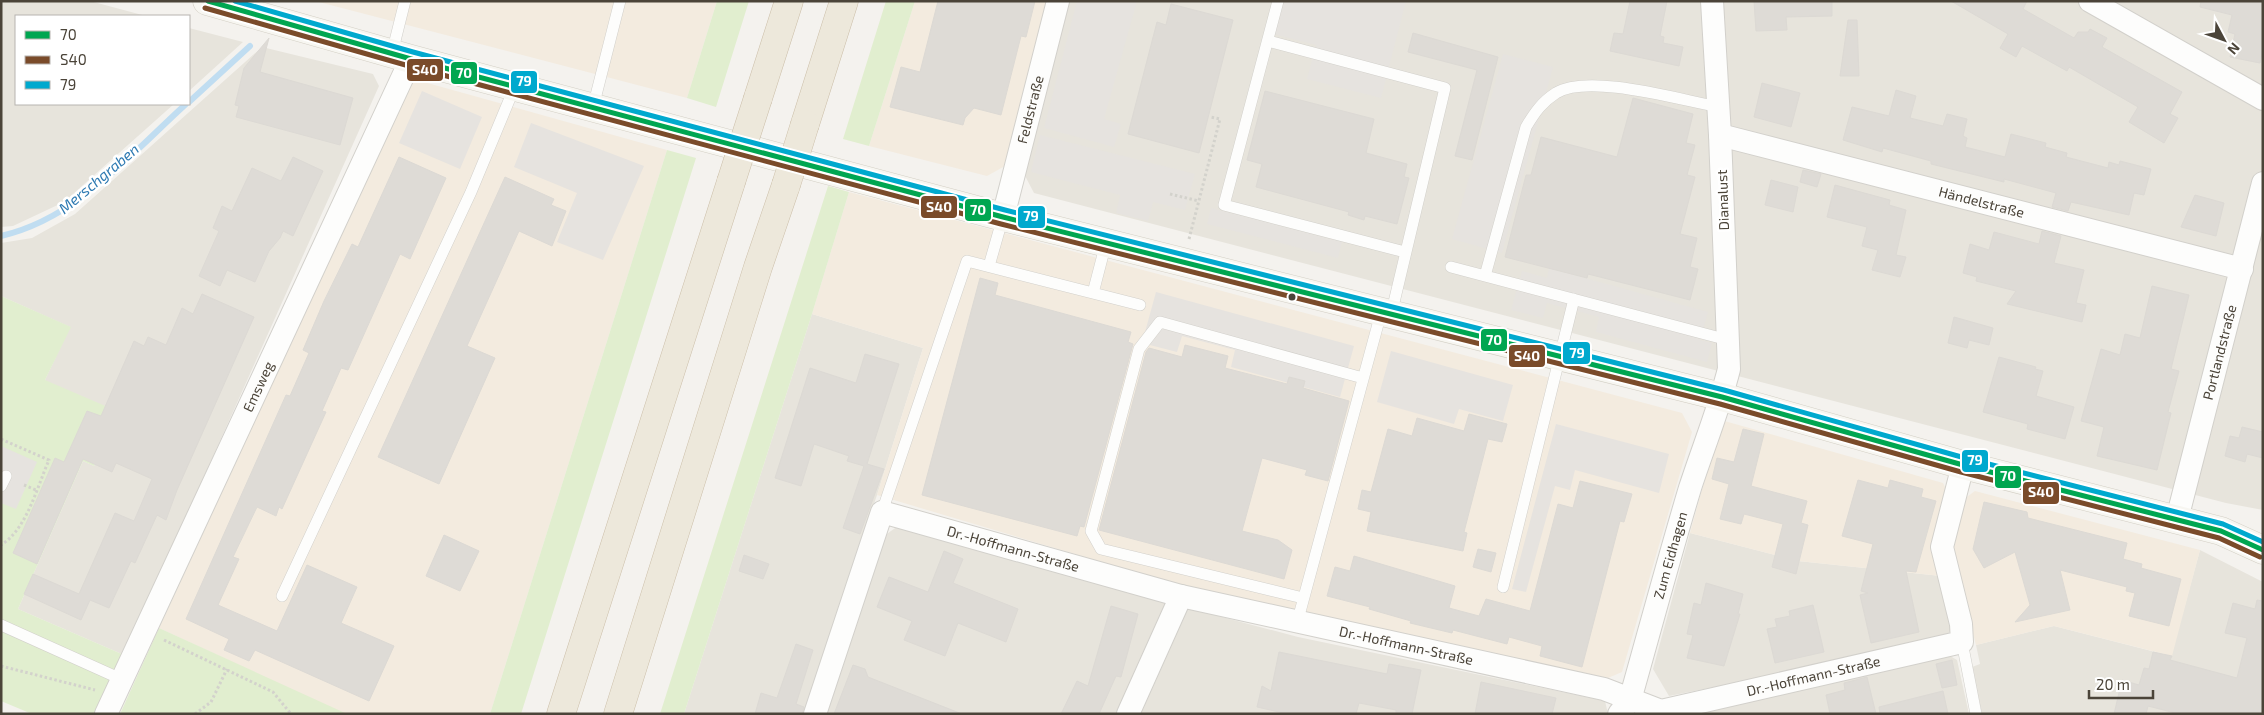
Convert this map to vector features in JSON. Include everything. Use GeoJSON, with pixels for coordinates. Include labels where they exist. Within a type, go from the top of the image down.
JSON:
{"type":"FeatureCollection","features":[{"type":"Feature","properties":{"kind":"highway"},"geometry":{"type":"LineString","coordinates":[[561,714],[789,1]]}},
{"type":"Feature","properties":{"kind":"highway"},"geometry":{"type":"LineString","coordinates":[[618,714],[844,1]]}},
{"type":"Feature","properties":{"kind":"street"},"geometry":{"type":"LineString","coordinates":[[207,1],[248,6],[401,56],[1003,217],[1722,398],[1963,465],[2177,519],[2220,531],[2263,550]]}},
{"type":"Feature","properties":{"kind":"street","name":"Feldstraße"},"geometry":{"type":"LineString","coordinates":[[1003,217],[1058,1]]}},
{"type":"Feature","properties":{"kind":"street","name":"Dianalust"},"geometry":{"type":"LineString","coordinates":[[1712,1],[1719,107],[1728,340],[1728,369],[1722,398]]}},
{"type":"Feature","properties":{"kind":"street"},"geometry":{"type":"LineString","coordinates":[[2090,1],[2263,99]]}},
{"type":"Feature","properties":{"kind":"street","name":"Emsweg"},"geometry":{"type":"LineString","coordinates":[[113,696],[144,631],[401,56]]}},
{"type":"Feature","properties":{"kind":"street","name":"Händelstraße"},"geometry":{"type":"LineString","coordinates":[[1720,135],[2242,269]]}},
{"type":"Feature","properties":{"kind":"street","name":"Portlandstraße"},"geometry":{"type":"LineString","coordinates":[[2177,519],[2263,184]]}},
{"type":"Feature","properties":{"kind":"street","name":"Zum Eidhagen"},"geometry":{"type":"LineString","coordinates":[[1625,707],[1709,427],[1722,398]]}},
{"type":"Feature","properties":{"kind":"street"},"geometry":{"type":"LineString","coordinates":[[1962,642],[1961,624],[1942,547],[1963,465]]}},
{"type":"Feature","properties":{"kind":"street"},"geometry":{"type":"LineString","coordinates":[[815,714],[882,512]]}},
{"type":"Feature","properties":{"kind":"street","name":"Dr.-Hoffmann-Straße"},"geometry":{"type":"LineString","coordinates":[[882,512],[1181,596],[1296,623],[1604,689],[1625,707],[1661,711],[1962,642]]}},
{"type":"Feature","properties":{"kind":"street"},"geometry":{"type":"LineString","coordinates":[[1128,714],[1181,596]]}},
{"type":"Feature","properties":{"kind":"lane"},"geometry":{"type":"LineString","coordinates":[[401,56],[406,1]]}},
{"type":"Feature","properties":{"kind":"lane"},"geometry":{"type":"LineString","coordinates":[[593,107],[620,1]]}},
{"type":"Feature","properties":{"kind":"lane"},"geometry":{"type":"LineString","coordinates":[[1278,1],[1224,205],[1405,252]]}},
{"type":"Feature","properties":{"kind":"lane"},"geometry":{"type":"LineString","coordinates":[[1268,41],[1445,88],[1405,252],[1386,314],[1363,378],[1296,623]]}},
{"type":"Feature","properties":{"kind":"lane"},"geometry":{"type":"LineString","coordinates":[[1485,276],[1526,127],[1539,106],[1558,92],[1581,85],[1604,85],[1719,107]]}},
{"type":"Feature","properties":{"kind":"lane"},"geometry":{"type":"LineString","coordinates":[[282,596],[471,192],[515,86]]}},
{"type":"Feature","properties":{"kind":"lane"},"geometry":{"type":"LineString","coordinates":[[988,266],[1003,217]]}},
{"type":"Feature","properties":{"kind":"lane"},"geometry":{"type":"LineString","coordinates":[[1092,293],[1106,243]]}},
{"type":"Feature","properties":{"kind":"lane"},"geometry":{"type":"LineString","coordinates":[[882,512],[967,261],[1140,305]]}},
{"type":"Feature","properties":{"kind":"lane"},"geometry":{"type":"LineString","coordinates":[[1451,267],[1728,340]]}},
{"type":"Feature","properties":{"kind":"lane"},"geometry":{"type":"LineString","coordinates":[[1503,587],[1574,299]]}},
{"type":"Feature","properties":{"kind":"lane"},"geometry":{"type":"LineString","coordinates":[[1303,598],[1101,549],[1091,531],[1139,349],[1160,322],[1363,378]]}},
{"type":"Feature","properties":{"kind":"lane"},"geometry":{"type":"LineString","coordinates":[[1093,571],[1101,549]]}},
{"type":"Feature","properties":{"kind":"lane"},"geometry":{"type":"LineString","coordinates":[[1,625],[113,696]]}},
{"type":"Feature","properties":{"kind":"lane"},"geometry":{"type":"LineString","coordinates":[[1962,642],[1976,714]]}},
{"type":"Feature","properties":{"kind":"path"},"geometry":{"type":"LineString","coordinates":[[1183,262],[1220,119],[1210,117]]}},
{"type":"Feature","properties":{"kind":"path"},"geometry":{"type":"LineString","coordinates":[[1170,194],[1199,201]]}},
{"type":"Feature","properties":{"kind":"path"},"geometry":{"type":"LineString","coordinates":[[1,439],[49,460],[22,522],[8,541],[1,545]]}},
{"type":"Feature","properties":{"kind":"path"},"geometry":{"type":"LineString","coordinates":[[24,485],[36,490]]}},
{"type":"Feature","properties":{"kind":"path"},"geometry":{"type":"LineString","coordinates":[[144,631],[273,692],[291,714]]}},
{"type":"Feature","properties":{"kind":"path"},"geometry":{"type":"LineString","coordinates":[[1,666],[113,696]]}},
{"type":"Feature","properties":{"kind":"path"},"geometry":{"type":"LineString","coordinates":[[195,714],[212,702],[227,670]]}},
{"type":"Feature","properties":{"kind":"shaded area"},"geometry":{"type":"Polygon","coordinates":[[[1,1],[90,1],[142,15],[15,15],[15,105],[173,105],[64,202],[13,226],[1,227],[1,1]]]}},
{"type":"Feature","properties":{"kind":"shaded area"},"geometry":{"type":"Polygon","coordinates":[[[315,1],[717,1],[687,98],[315,1]]]}},
{"type":"Feature","properties":{"kind":"shaded area"},"geometry":{"type":"Polygon","coordinates":[[[915,1],[1047,1],[1005,166],[987,176],[869,146],[915,1]]]}},
{"type":"Feature","properties":{"kind":"shaded area"},"geometry":{"type":"Polygon","coordinates":[[[1066,1],[2263,1],[2263,510],[2226,503],[1034,193],[1023,172],[1066,1]]]}},
{"type":"Feature","properties":{"kind":"shaded area"},"geometry":{"type":"Polygon","coordinates":[[[1077,1],[1137,1],[1104,119],[1121,124],[1114,147],[1044,128],[1077,1]]]}},
{"type":"Feature","properties":{"kind":"shaded area"},"geometry":{"type":"Polygon","coordinates":[[[1283,1],[1406,1],[1381,98],[1307,79],[1316,45],[1274,34],[1283,1]]]}},
{"type":"Feature","properties":{"kind":"shaded area"},"geometry":{"type":"Polygon","coordinates":[[[190,28],[243,42],[190,90],[190,28]]]}},
{"type":"Feature","properties":{"kind":"shaded area"},"geometry":{"type":"Polygon","coordinates":[[[262,47],[373,74],[379,86],[124,655],[18,609],[83,461],[94,466],[99,455],[45,380],[70,327],[1,296],[1,243],[32,238],[75,214],[262,47]]]}},
{"type":"Feature","properties":{"kind":"shaded area"},"geometry":{"type":"Polygon","coordinates":[[[1503,54],[1553,67],[1502,253],[1452,239],[1503,54]]]}},
{"type":"Feature","properties":{"kind":"shaded area"},"geometry":{"type":"Polygon","coordinates":[[[413,79],[667,150],[490,714],[344,714],[159,628],[413,79]]]}},
{"type":"Feature","properties":{"kind":"shaded area"},"geometry":{"type":"Polygon","coordinates":[[[422,91],[482,117],[460,169],[399,143],[422,91]]]}},
{"type":"Feature","properties":{"kind":"shaded area"},"geometry":{"type":"Polygon","coordinates":[[[531,123],[644,166],[603,260],[557,242],[577,193],[514,167],[531,123]]]}},
{"type":"Feature","properties":{"kind":"shaded area"},"geometry":{"type":"Polygon","coordinates":[[[1040,135],[1195,174],[1185,210],[1153,202],[1148,221],[1116,213],[1120,195],[1031,172],[1040,135]]]}},
{"type":"Feature","properties":{"kind":"shaded area"},"geometry":{"type":"Polygon","coordinates":[[[849,192],[1682,413],[1692,432],[1622,672],[1608,678],[1175,584],[877,495],[923,348],[812,314],[849,192]]]}},
{"type":"Feature","properties":{"kind":"shaded area"},"geometry":{"type":"Polygon","coordinates":[[[1211,208],[1342,242],[1338,258],[1207,224],[1211,208]]]}},
{"type":"Feature","properties":{"kind":"shaded area"},"geometry":{"type":"Polygon","coordinates":[[[1549,268],[1708,312],[1700,340],[1712,343],[1707,362],[1596,332],[1599,317],[1547,303],[1543,318],[1511,310],[1522,271],[1547,278],[1549,268]]]}},
{"type":"Feature","properties":{"kind":"shaded area"},"geometry":{"type":"Polygon","coordinates":[[[1156,292],[1354,346],[1340,397],[1231,367],[1235,350],[1182,336],[1177,352],[1142,343],[1156,292]]]}},
{"type":"Feature","properties":{"kind":"shaded area"},"geometry":{"type":"Polygon","coordinates":[[[812,314],[923,348],[877,495],[803,714],[684,714],[812,314]]]}},
{"type":"Feature","properties":{"kind":"shaded area"},"geometry":{"type":"Polygon","coordinates":[[[1391,351],[1513,385],[1503,421],[1459,409],[1454,424],[1377,402],[1391,351]]]}},
{"type":"Feature","properties":{"kind":"shaded area"},"geometry":{"type":"Polygon","coordinates":[[[1721,420],[1943,483],[1948,493],[1941,576],[1798,561],[1690,533],[1721,420]]]}},
{"type":"Feature","properties":{"kind":"shaded area"},"geometry":{"type":"Polygon","coordinates":[[[1556,424],[1669,454],[1659,493],[1575,470],[1570,490],[1555,486],[1526,592],[1512,589],[1556,424]]]}},
{"type":"Feature","properties":{"kind":"shaded area"},"geometry":{"type":"Polygon","coordinates":[[[1,446],[37,462],[16,509],[1,503],[1,446]]]}},
{"type":"Feature","properties":{"kind":"shaded area"},"geometry":{"type":"Polygon","coordinates":[[[1975,491],[2200,550],[2172,656],[2054,626],[1976,645],[1951,547],[1964,499],[1975,491]]]}},
{"type":"Feature","properties":{"kind":"shaded area"},"geometry":{"type":"Polygon","coordinates":[[[898,526],[1158,600],[1298,637],[1605,701],[1608,714],[825,714],[884,536],[898,526]]]}},
{"type":"Feature","properties":{"kind":"shaded area"},"geometry":{"type":"Polygon","coordinates":[[[1690,533],[1798,561],[1941,576],[1954,625],[1947,636],[1828,664],[1669,696],[1653,669],[1690,533]]]}},
{"type":"Feature","properties":{"kind":"shaded area"},"geometry":{"type":"Polygon","coordinates":[[[2200,550],[2263,582],[2263,714],[1982,714],[1972,667],[1980,664],[1976,645],[2054,626],[2171,656],[2200,550]]]}},
{"type":"Feature","properties":{"kind":"shaded area"},"geometry":{"type":"Polygon","coordinates":[[[1945,653],[1957,660],[1969,714],[1677,714],[1945,653]]]}},
{"type":"Feature","properties":{"kind":"green space"},"geometry":{"type":"Polygon","coordinates":[[[717,1],[749,1],[716,107],[687,98],[717,1]]]}},
{"type":"Feature","properties":{"kind":"green space"},"geometry":{"type":"Polygon","coordinates":[[[886,1],[915,1],[869,146],[843,139],[886,1]]]}},
{"type":"Feature","properties":{"kind":"green space"},"geometry":{"type":"Polygon","coordinates":[[[667,150],[696,158],[521,714],[490,714],[667,150]]]}},
{"type":"Feature","properties":{"kind":"green space"},"geometry":{"type":"Polygon","coordinates":[[[828,186],[849,192],[812,314],[684,714],[660,714],[828,186]]]}},
{"type":"Feature","properties":{"kind":"green space"},"geometry":{"type":"Polygon","coordinates":[[[1,296],[71,327],[45,380],[117,411],[94,466],[83,461],[18,609],[124,655],[97,714],[32,714],[1,701],[1,296]]]}},
{"type":"Feature","properties":{"kind":"green space"},"geometry":{"type":"Polygon","coordinates":[[[159,628],[345,713],[120,714],[159,628]]]}},
{"type":"Feature","properties":{"kind":"building"},"geometry":{"type":"Polygon","coordinates":[[[938,1],[1035,1],[1026,37],[1021,36],[1001,115],[974,108],[965,118],[963,125],[890,107],[901,67],[920,72],[938,1]]]}},
{"type":"Feature","properties":{"kind":"building"},"geometry":{"type":"Polygon","coordinates":[[[1630,1],[1667,1],[1660,36],[1664,37],[1663,43],[1683,47],[1679,66],[1610,51],[1614,33],[1623,34],[1630,1]]]}},
{"type":"Feature","properties":{"kind":"building"},"geometry":{"type":"Polygon","coordinates":[[[1754,1],[1832,1],[1832,16],[1786,17],[1787,30],[1756,31],[1754,1]]]}},
{"type":"Feature","properties":{"kind":"building"},"geometry":{"type":"Polygon","coordinates":[[[1951,1],[2027,1],[2023,9],[2074,38],[2078,32],[2088,32],[2090,29],[2107,38],[2102,47],[2182,92],[2170,114],[2178,118],[2164,143],[2129,122],[2138,107],[2069,67],[2067,71],[2022,46],[2016,57],[2000,48],[2008,34],[1951,1]]]}},
{"type":"Feature","properties":{"kind":"building"},"geometry":{"type":"Polygon","coordinates":[[[2201,1],[2263,1],[2263,49],[2260,63],[2230,57],[2235,34],[2228,32],[2232,15],[2200,7],[2201,1]]]}},
{"type":"Feature","properties":{"kind":"building"},"geometry":{"type":"Polygon","coordinates":[[[1171,4],[1233,20],[1199,153],[1128,134],[1157,22],[1166,25],[1171,4]]]}},
{"type":"Feature","properties":{"kind":"building"},"geometry":{"type":"Polygon","coordinates":[[[1848,20],[1857,20],[1859,76],[1840,76],[1848,20]]]}},
{"type":"Feature","properties":{"kind":"building"},"geometry":{"type":"Polygon","coordinates":[[[1413,33],[1498,57],[1472,160],[1455,156],[1477,70],[1408,52],[1413,33]]]}},
{"type":"Feature","properties":{"kind":"building"},"geometry":{"type":"Polygon","coordinates":[[[269,38],[260,72],[353,98],[340,145],[236,117],[239,106],[235,105],[244,68],[269,38]]]}},
{"type":"Feature","properties":{"kind":"building"},"geometry":{"type":"Polygon","coordinates":[[[1762,83],[1800,93],[1791,127],[1754,117],[1762,83]]]}},
{"type":"Feature","properties":{"kind":"building"},"geometry":{"type":"Polygon","coordinates":[[[1896,90],[1916,96],[1910,118],[1943,126],[1947,114],[1967,119],[1963,136],[1967,138],[1965,147],[2005,157],[2011,134],[2046,143],[2045,147],[2067,153],[2066,157],[2108,168],[2109,162],[2119,165],[2120,161],[2151,169],[2144,195],[2134,193],[2129,215],[2071,202],[2068,211],[2052,207],[2056,193],[2004,179],[2004,182],[1931,164],[1931,161],[1883,148],[1882,152],[1843,140],[1852,107],[1889,116],[1896,90]]]}},
{"type":"Feature","properties":{"kind":"building"},"geometry":{"type":"Polygon","coordinates":[[[1265,91],[1374,119],[1366,153],[1407,164],[1404,177],[1409,178],[1397,224],[1365,216],[1364,220],[1348,215],[1349,212],[1256,187],[1262,164],[1247,160],[1265,91]]]}},
{"type":"Feature","properties":{"kind":"building"},"geometry":{"type":"Polygon","coordinates":[[[1633,98],[1693,114],[1686,143],[1695,145],[1687,175],[1695,177],[1680,234],[1697,238],[1690,267],[1698,269],[1690,300],[1588,274],[1587,278],[1505,257],[1526,175],[1531,175],[1541,137],[1617,157],[1633,98]]]}},
{"type":"Feature","properties":{"kind":"building"},"geometry":{"type":"Polygon","coordinates":[[[293,157],[323,171],[293,236],[283,231],[280,238],[269,251],[255,282],[227,270],[220,286],[199,276],[219,231],[213,228],[222,206],[232,211],[252,168],[281,181],[293,157]]]}},
{"type":"Feature","properties":{"kind":"building"},"geometry":{"type":"Polygon","coordinates":[[[399,157],[446,178],[410,259],[400,254],[348,370],[341,368],[322,411],[326,412],[282,509],[279,507],[276,516],[257,507],[233,557],[239,559],[218,605],[277,631],[307,565],[357,587],[341,623],[394,646],[369,701],[255,650],[249,661],[224,650],[229,639],[186,619],[286,395],[290,396],[309,353],[303,350],[324,301],[352,244],[358,247],[399,157]]]}},
{"type":"Feature","properties":{"kind":"building"},"geometry":{"type":"Polygon","coordinates":[[[1803,170],[1821,174],[1817,187],[1800,182],[1803,170]]]}},
{"type":"Feature","properties":{"kind":"building"},"geometry":{"type":"Polygon","coordinates":[[[505,177],[554,199],[551,205],[566,211],[552,246],[519,231],[467,346],[495,358],[439,484],[378,457],[505,177]]]}},
{"type":"Feature","properties":{"kind":"building"},"geometry":{"type":"Polygon","coordinates":[[[1771,180],[1798,187],[1793,212],[1765,205],[1771,180]]]}},
{"type":"Feature","properties":{"kind":"building"},"geometry":{"type":"Polygon","coordinates":[[[1835,185],[1890,200],[1889,205],[1906,210],[1896,255],[1906,257],[1900,277],[1872,270],[1878,250],[1862,246],[1867,227],[1827,217],[1835,185]]]}},
{"type":"Feature","properties":{"kind":"building"},"geometry":{"type":"Polygon","coordinates":[[[2195,195],[2224,203],[2216,236],[2181,227],[2195,195]]]}},
{"type":"Feature","properties":{"kind":"building"},"geometry":{"type":"Polygon","coordinates":[[[2042,231],[2061,236],[2054,263],[2084,270],[2076,303],[2086,305],[2082,322],[2007,304],[2016,291],[1976,281],[1977,277],[1963,273],[1970,244],[1989,250],[1994,232],[2039,244],[2042,231]]]}},
{"type":"Feature","properties":{"kind":"building"},"geometry":{"type":"Polygon","coordinates":[[[980,278],[998,283],[995,295],[1131,332],[1128,342],[1133,344],[1084,527],[1080,526],[1077,536],[922,495],[980,278]]]}},
{"type":"Feature","properties":{"kind":"building"},"geometry":{"type":"Polygon","coordinates":[[[2152,286],[2189,295],[2171,369],[2179,371],[2168,412],[2171,413],[2157,470],[2097,456],[2104,427],[2081,421],[2101,349],[2120,355],[2125,334],[2140,338],[2152,286]]]}},
{"type":"Feature","properties":{"kind":"building"},"geometry":{"type":"Polygon","coordinates":[[[202,294],[254,317],[177,490],[166,520],[157,515],[135,563],[131,561],[109,608],[90,600],[81,620],[24,594],[33,574],[79,594],[115,513],[134,521],[152,479],[116,463],[112,472],[83,459],[37,564],[13,553],[55,458],[64,462],[87,411],[101,416],[134,341],[144,346],[148,337],[166,345],[182,308],[193,314],[202,294]]]}},
{"type":"Feature","properties":{"kind":"building"},"geometry":{"type":"Polygon","coordinates":[[[1954,317],[1993,328],[1989,345],[1969,340],[1967,348],[1948,343],[1954,317]]]}},
{"type":"Feature","properties":{"kind":"building"},"geometry":{"type":"Polygon","coordinates":[[[1185,345],[1228,356],[1225,368],[1287,384],[1289,377],[1305,381],[1303,388],[1349,401],[1328,481],[1305,475],[1307,470],[1262,458],[1242,531],[1278,540],[1292,550],[1284,579],[1099,530],[1146,352],[1149,348],[1182,357],[1185,345]]]}},
{"type":"Feature","properties":{"kind":"building"},"geometry":{"type":"Polygon","coordinates":[[[865,354],[899,364],[867,464],[884,469],[860,534],[843,528],[864,466],[847,461],[849,456],[814,444],[801,486],[775,478],[810,368],[856,383],[865,354]]]}},
{"type":"Feature","properties":{"kind":"building"},"geometry":{"type":"Polygon","coordinates":[[[1999,357],[2036,367],[2035,369],[2043,371],[2036,396],[2074,407],[2065,439],[2027,429],[2028,424],[1983,412],[1999,357]]]}},
{"type":"Feature","properties":{"kind":"building"},"geometry":{"type":"Polygon","coordinates":[[[1469,414],[1507,424],[1502,442],[1488,439],[1464,532],[1467,533],[1463,551],[1367,531],[1371,512],[1358,509],[1362,490],[1371,492],[1388,429],[1412,436],[1417,418],[1464,431],[1469,414]]]}},
{"type":"Feature","properties":{"kind":"building"},"geometry":{"type":"Polygon","coordinates":[[[2242,427],[2263,432],[2263,458],[2247,454],[2245,462],[2225,456],[2230,436],[2239,438],[2242,427]]]}},
{"type":"Feature","properties":{"kind":"building"},"geometry":{"type":"Polygon","coordinates":[[[1743,429],[1764,434],[1751,486],[1807,501],[1801,523],[1808,525],[1796,574],[1772,567],[1783,524],[1744,514],[1741,524],[1720,519],[1729,484],[1712,479],[1717,458],[1734,462],[1743,429]]]}},
{"type":"Feature","properties":{"kind":"building"},"geometry":{"type":"Polygon","coordinates":[[[1858,480],[1888,488],[1890,480],[1923,489],[1921,497],[1936,501],[1916,572],[1906,571],[1919,632],[1871,643],[1860,595],[1868,593],[1861,591],[1873,544],[1842,536],[1858,480]]]}},
{"type":"Feature","properties":{"kind":"building"},"geometry":{"type":"Polygon","coordinates":[[[1580,481],[1632,494],[1624,522],[1620,521],[1582,667],[1540,656],[1542,646],[1509,637],[1507,644],[1453,630],[1452,633],[1410,623],[1411,621],[1369,609],[1370,607],[1327,596],[1335,567],[1350,571],[1354,556],[1455,586],[1449,608],[1479,616],[1486,599],[1530,611],[1558,504],[1573,508],[1580,481]]]}},
{"type":"Feature","properties":{"kind":"building"},"geometry":{"type":"Polygon","coordinates":[[[1984,502],[2027,512],[2028,518],[2127,543],[2123,559],[2142,564],[2141,568],[2181,579],[2169,626],[2129,616],[2135,593],[2126,591],[2127,587],[2060,570],[2070,610],[2015,622],[2030,605],[2015,552],[1984,568],[1973,549],[1984,502]]]}},
{"type":"Feature","properties":{"kind":"building"},"geometry":{"type":"Polygon","coordinates":[[[444,535],[479,551],[460,591],[426,576],[444,535]]]}},
{"type":"Feature","properties":{"kind":"building"},"geometry":{"type":"Polygon","coordinates":[[[1478,549],[1496,553],[1491,572],[1473,567],[1478,549]]]}},
{"type":"Feature","properties":{"kind":"building"},"geometry":{"type":"Polygon","coordinates":[[[944,551],[963,559],[953,583],[1018,609],[1006,642],[958,623],[945,656],[904,640],[912,621],[877,607],[889,577],[928,592],[944,551]]]}},
{"type":"Feature","properties":{"kind":"building"},"geometry":{"type":"Polygon","coordinates":[[[744,555],[769,564],[763,579],[739,571],[744,555]]]}},
{"type":"Feature","properties":{"kind":"building"},"geometry":{"type":"Polygon","coordinates":[[[1706,583],[1743,594],[1738,614],[1740,614],[1724,666],[1687,658],[1693,635],[1687,634],[1694,603],[1701,605],[1706,583]]]}},
{"type":"Feature","properties":{"kind":"building"},"geometry":{"type":"Polygon","coordinates":[[[2257,600],[2263,601],[2263,714],[2179,714],[2148,706],[2146,714],[2114,714],[2122,680],[2139,685],[2144,668],[2149,669],[2153,652],[2172,656],[2170,660],[2237,678],[2247,638],[2225,633],[2233,603],[2255,609],[2257,600]]]}},
{"type":"Feature","properties":{"kind":"building"},"geometry":{"type":"Polygon","coordinates":[[[1813,605],[1824,652],[1775,663],[1767,629],[1777,627],[1775,619],[1790,616],[1789,611],[1813,605]]]}},
{"type":"Feature","properties":{"kind":"building"},"geometry":{"type":"Polygon","coordinates":[[[1111,606],[1138,614],[1121,677],[1116,676],[1099,714],[1061,714],[1077,681],[1088,686],[1111,606]]]}},
{"type":"Feature","properties":{"kind":"building"},"geometry":{"type":"Polygon","coordinates":[[[796,644],[813,650],[796,704],[804,707],[802,714],[755,714],[761,693],[777,698],[796,644]]]}},
{"type":"Feature","properties":{"kind":"building"},"geometry":{"type":"Polygon","coordinates":[[[1279,652],[1387,674],[1389,664],[1421,670],[1412,714],[1396,714],[1396,710],[1359,703],[1356,714],[1288,714],[1257,707],[1262,686],[1271,691],[1279,652]]]}},
{"type":"Feature","properties":{"kind":"building"},"geometry":{"type":"Polygon","coordinates":[[[1952,660],[1957,685],[1942,688],[1936,664],[1952,660]]]}},
{"type":"Feature","properties":{"kind":"building"},"geometry":{"type":"Polygon","coordinates":[[[853,665],[865,669],[868,677],[962,714],[834,714],[853,665]]]}},
{"type":"Feature","properties":{"kind":"building"},"geometry":{"type":"Polygon","coordinates":[[[1867,677],[1876,714],[1830,714],[1826,695],[1845,690],[1844,683],[1867,677]]]}},
{"type":"Feature","properties":{"kind":"building"},"geometry":{"type":"Polygon","coordinates":[[[1481,682],[1556,698],[1552,714],[1475,714],[1481,682]]]}},
{"type":"Feature","properties":{"kind":"building"},"geometry":{"type":"Polygon","coordinates":[[[1943,691],[1948,714],[1880,714],[1879,707],[1943,691]]]}},
{"type":"Feature","properties":{"kind":"waterway","name":"Merschgraben"},"geometry":{"type":"LineString","coordinates":[[190,101],[250,46]]}},
{"type":"Feature","properties":{"kind":"waterway","name":"Merschgraben"},"geometry":{"type":"LineString","coordinates":[[1,236],[28,227],[54,215],[78,200],[123,163],[185,105]]}},
{"type":"Feature","properties":{"kind":"transit line","name":"70"},"geometry":{"type":"LineString","coordinates":[[208,1],[411,59],[1003,217],[1722,397],[1963,465],[2221,531],[2263,550]]}},
{"type":"Feature","properties":{"kind":"transit line","name":"79"},"geometry":{"type":"LineString","coordinates":[[235,1],[413,52],[1005,210],[1724,390],[1965,458],[2223,524],[2263,542]]}},
{"type":"Feature","properties":{"kind":"transit line","name":"S40"},"geometry":{"type":"LineString","coordinates":[[205,8],[409,66],[1001,224],[1720,404],[1961,472],[2219,538],[2260,557]]}}]}
